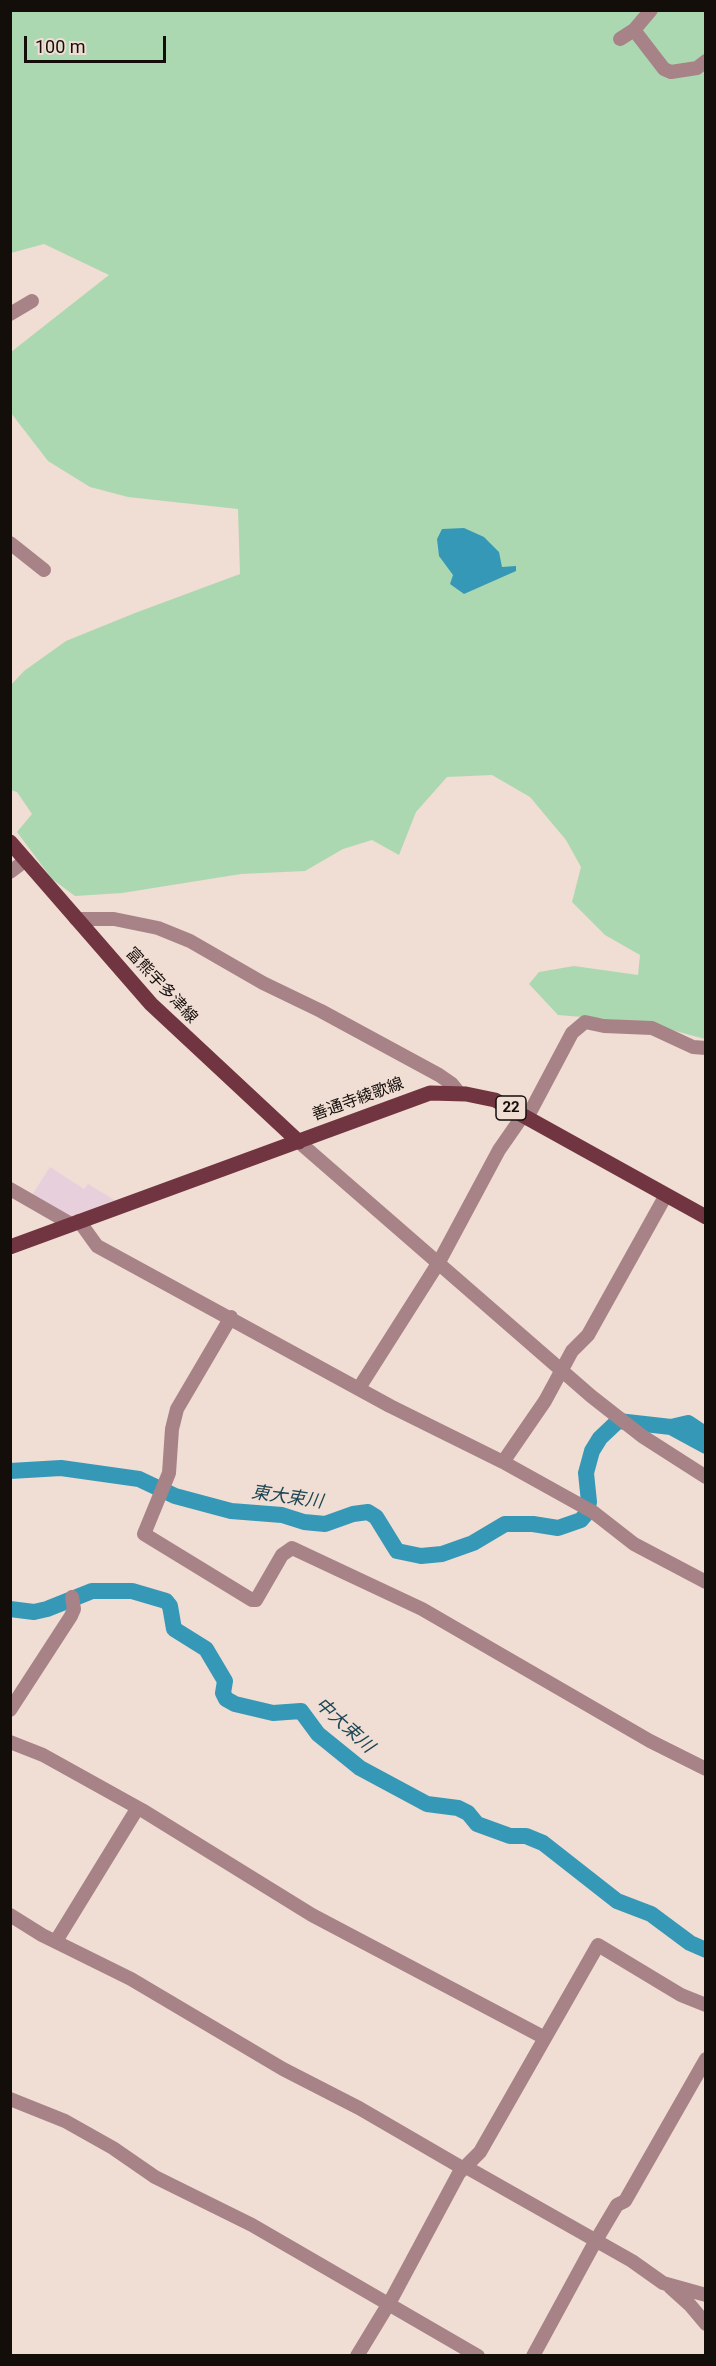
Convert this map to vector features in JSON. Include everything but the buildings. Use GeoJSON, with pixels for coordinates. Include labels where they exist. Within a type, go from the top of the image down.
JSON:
{"type":"FeatureCollection","features":[{"type":"Feature","properties":{"kind":"main road","name":"富熊宇多津線"},"geometry":{"type":"LineString","coordinates":[[10,842],[151,1004],[299,1142]]}},
{"type":"Feature","properties":{"kind":"main road","name":"善通寺綾歌線"},"geometry":{"type":"LineString","coordinates":[[10,1247],[429,1093],[488,1098],[526,1115],[705,1217]]}},
{"type":"Feature","properties":{"kind":"street"},"geometry":{"type":"LineString","coordinates":[[620,39],[634,30],[651,10]]}},
{"type":"Feature","properties":{"kind":"street"},"geometry":{"type":"LineString","coordinates":[[634,30],[664,69],[671,72],[697,68],[705,62]]}},
{"type":"Feature","properties":{"kind":"street"},"geometry":{"type":"LineString","coordinates":[[10,314],[32,301]]}},
{"type":"Feature","properties":{"kind":"street"},"geometry":{"type":"LineString","coordinates":[[10,543],[44,570]]}},
{"type":"Feature","properties":{"kind":"street"},"geometry":{"type":"LineString","coordinates":[[10,872],[26,860]]}},
{"type":"Feature","properties":{"kind":"street"},"geometry":{"type":"LineString","coordinates":[[76,919],[114,919],[158,928],[190,941],[263,983],[321,1011],[439,1076],[452,1084],[460,1094]]}},
{"type":"Feature","properties":{"kind":"street"},"geometry":{"type":"LineString","coordinates":[[359,1388],[439,1262],[499,1150],[526,1115],[572,1033],[585,1022],[604,1026],[652,1028],[693,1047],[705,1048]]}},
{"type":"Feature","properties":{"kind":"street"},"geometry":{"type":"LineString","coordinates":[[299,1142],[613,1414],[705,1477]]}},
{"type":"Feature","properties":{"kind":"street"},"geometry":{"type":"LineString","coordinates":[[10,1189],[75,1223],[97,1246],[359,1388],[504,1462],[587,1509],[634,1544],[705,1582]]}},
{"type":"Feature","properties":{"kind":"street"},"geometry":{"type":"LineString","coordinates":[[504,1462],[545,1401],[572,1351],[588,1335],[666,1195]]}},
{"type":"Feature","properties":{"kind":"street"},"geometry":{"type":"LineString","coordinates":[[231,1317],[177,1409],[163,1490],[144,1534],[252,1600],[255,1600],[282,1555],[292,1548],[422,1609],[650,1741],[705,1769]]}},
{"type":"Feature","properties":{"kind":"street"},"geometry":{"type":"LineString","coordinates":[[10,1710],[71,1616],[73,1599]]}},
{"type":"Feature","properties":{"kind":"street"},"geometry":{"type":"LineString","coordinates":[[10,1742],[43,1755],[312,1915],[546,2038]]}},
{"type":"Feature","properties":{"kind":"street"},"geometry":{"type":"LineString","coordinates":[[57,1939],[137,1809]]}},
{"type":"Feature","properties":{"kind":"street"},"geometry":{"type":"LineString","coordinates":[[10,1915],[42,1935],[57,1939],[131,1979],[283,2069],[359,2108],[596,2239],[663,2283],[690,2305],[705,2324]]}},
{"type":"Feature","properties":{"kind":"street"},"geometry":{"type":"LineString","coordinates":[[357,2355],[459,2174],[480,2152],[598,1945],[681,1995],[705,2005]]}},
{"type":"Feature","properties":{"kind":"street"},"geometry":{"type":"LineString","coordinates":[[533,2355],[596,2239],[617,2205],[625,2201],[705,2059]]}},
{"type":"Feature","properties":{"kind":"street"},"geometry":{"type":"LineString","coordinates":[[10,2099],[64,2121],[113,2148],[155,2177],[252,2225],[478,2355]]}},
{"type":"Feature","properties":{"kind":"street"},"geometry":{"type":"LineString","coordinates":[[663,2283],[705,2295]]}},
{"type":"Feature","properties":{"kind":"shaded area"},"geometry":{"type":"Polygon","coordinates":[[[50,1167],[84,1189],[88,1184],[116,1201],[70,1219],[32,1195],[50,1167]]]}},
{"type":"Feature","properties":{"kind":"green space"},"geometry":{"type":"Polygon","coordinates":[[[11,11],[705,11],[705,1039],[642,1022],[558,1015],[529,984],[539,972],[574,966],[638,975],[640,955],[605,935],[572,902],[581,867],[566,840],[530,797],[492,775],[447,777],[416,812],[399,855],[372,840],[343,849],[305,871],[241,874],[122,893],[75,896],[52,879],[17,832],[32,814],[17,792],[11,790],[11,685],[24,671],[66,641],[240,574],[238,509],[128,497],[90,487],[48,461],[11,413],[11,352],[109,275],[44,244],[11,253],[11,11]]]}},
{"type":"Feature","properties":{"kind":"water"},"geometry":{"type":"Polygon","coordinates":[[[464,528],[484,537],[499,552],[502,567],[516,566],[516,571],[464,594],[450,584],[453,575],[439,556],[437,539],[442,529],[464,528]]]}},
{"type":"Feature","properties":{"kind":"waterway","name":"東大束川"},"geometry":{"type":"LineString","coordinates":[[10,1471],[61,1468],[139,1479],[175,1496],[231,1511],[282,1515],[304,1522],[325,1524],[353,1514],[368,1512],[376,1517],[397,1551],[421,1556],[442,1554],[473,1543],[505,1524],[533,1524],[558,1528],[581,1520],[586,1514],[589,1502],[586,1473],[592,1451],[600,1438],[618,1421],[671,1427],[706,1446]]}},
{"type":"Feature","properties":{"kind":"waterway"},"geometry":{"type":"LineString","coordinates":[[671,1427],[688,1423],[706,1435]]}},
{"type":"Feature","properties":{"kind":"waterway","name":"中大束川"},"geometry":{"type":"LineString","coordinates":[[10,1609],[34,1612],[92,1591],[132,1591],[166,1601],[170,1606],[174,1629],[206,1649],[225,1681],[223,1693],[226,1699],[235,1704],[273,1713],[301,1711],[318,1734],[360,1768],[427,1804],[458,1808],[468,1813],[477,1824],[510,1836],[526,1836],[543,1843],[617,1901],[651,1914],[690,1943],[706,1950]]}}]}
